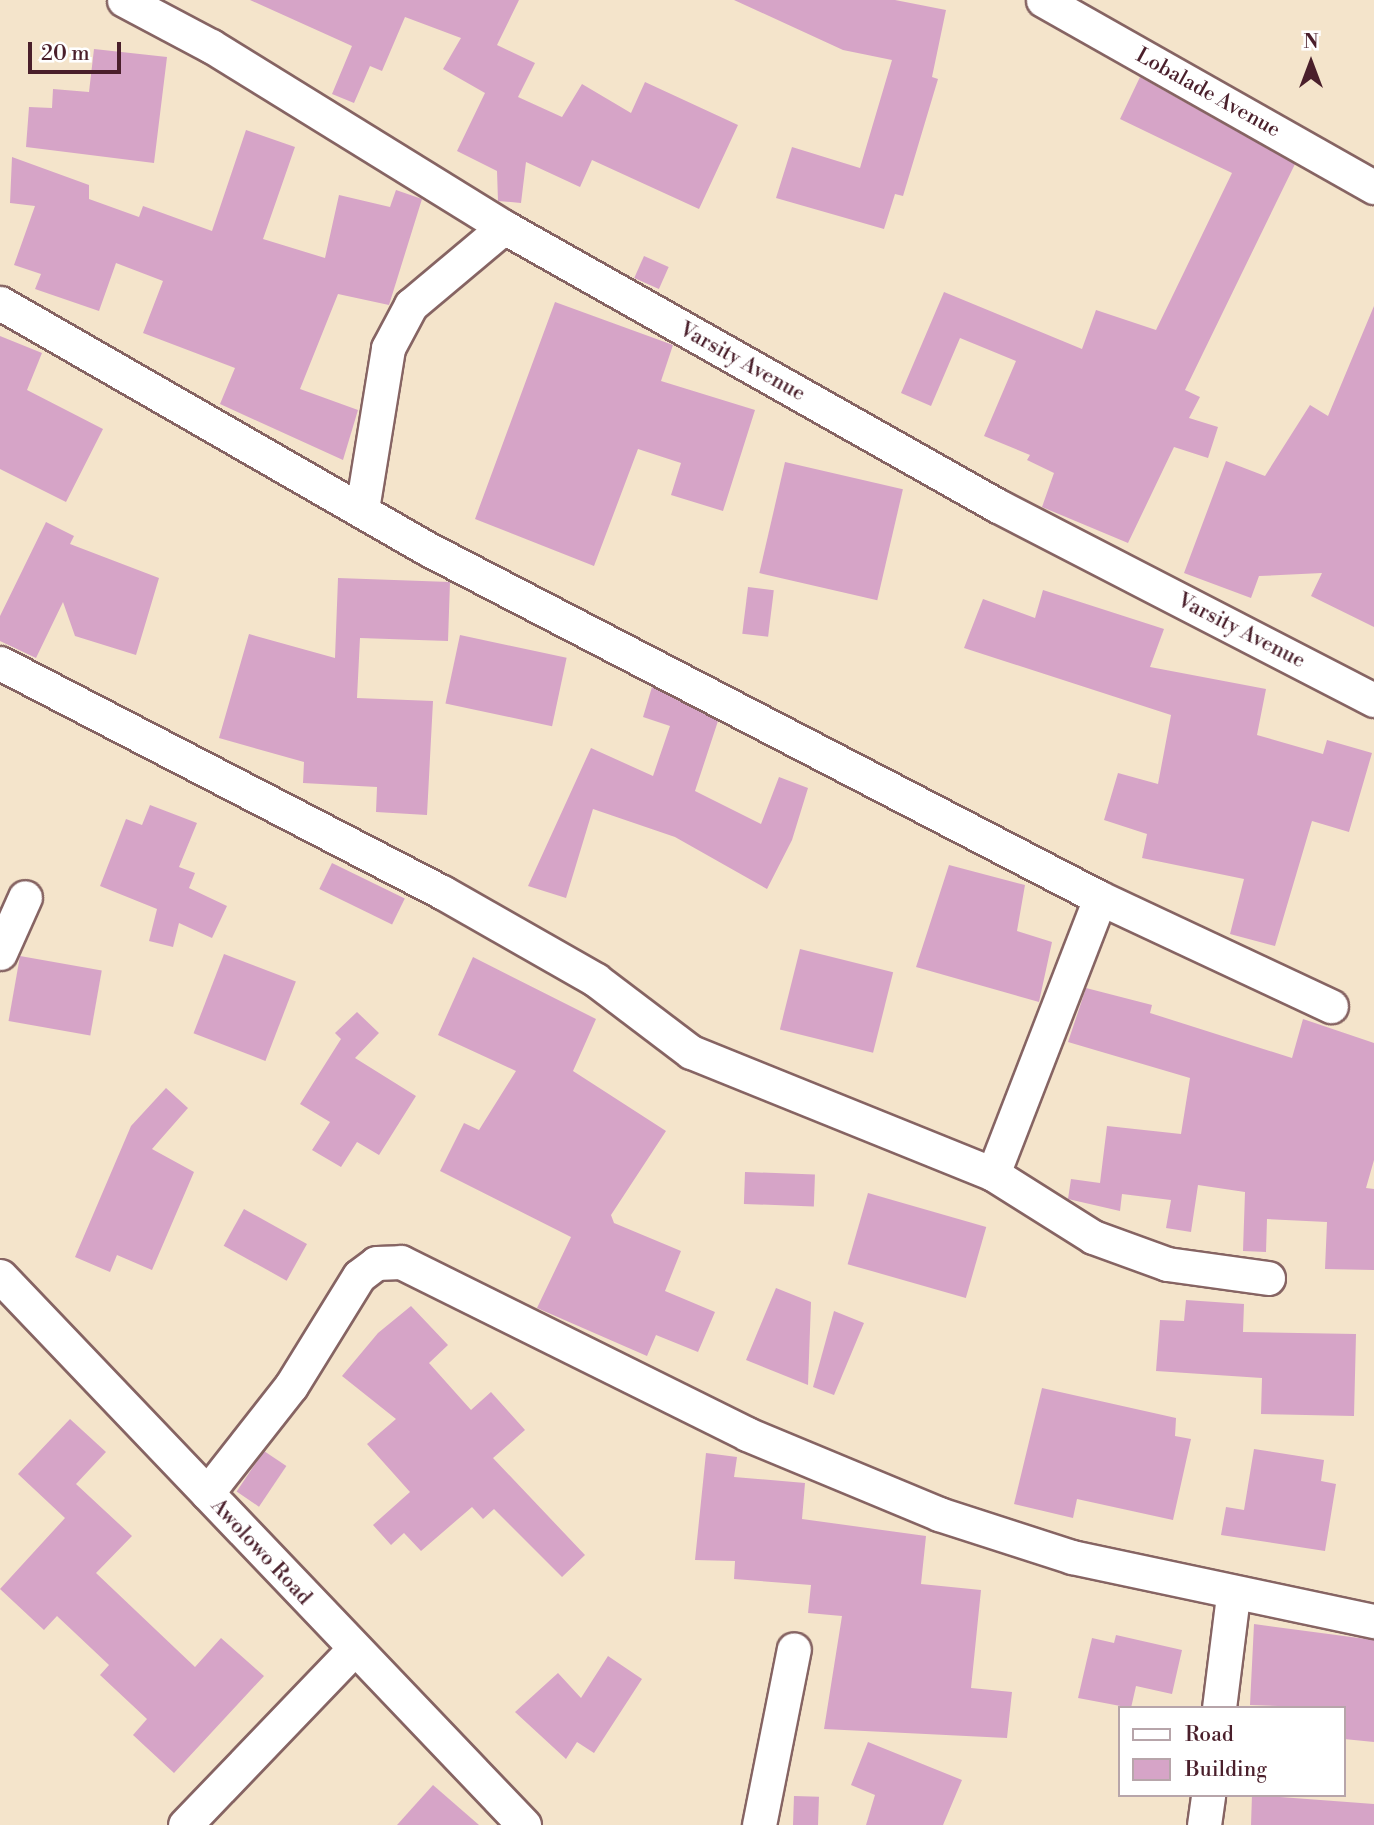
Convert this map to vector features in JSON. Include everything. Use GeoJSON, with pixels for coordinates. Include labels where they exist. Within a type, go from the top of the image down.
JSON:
{"type":"FeatureCollection","features":[{"type":"Feature","properties":{"kind":"street","name":"Varsity Avenue"},"geometry":{"type":"LineString","coordinates":[[124,0],[211,46],[504,227],[998,506],[1374,700]]}},
{"type":"Feature","properties":{"kind":"street","name":"Lobalade Avenue"},"geometry":{"type":"LineString","coordinates":[[1043,0],[1374,187]]}},
{"type":"Feature","properties":{"kind":"street"},"geometry":{"type":"LineString","coordinates":[[362,509],[388,348],[411,305],[504,227]]}},
{"type":"Feature","properties":{"kind":"street"},"geometry":{"type":"LineString","coordinates":[[0,303],[362,509],[1100,898],[1331,1006]]}},
{"type":"Feature","properties":{"kind":"street"},"geometry":{"type":"LineString","coordinates":[[0,663],[442,892],[596,980],[691,1052],[993,1174],[1093,1237],[1167,1264],[1268,1278]]}},
{"type":"Feature","properties":{"kind":"street"},"geometry":{"type":"LineString","coordinates":[[0,953],[25,897]]}},
{"type":"Feature","properties":{"kind":"street"},"geometry":{"type":"LineString","coordinates":[[993,1174],[1100,898]]}},
{"type":"Feature","properties":{"kind":"street"},"geometry":{"type":"LineString","coordinates":[[207,1493],[291,1386],[359,1276],[376,1263],[401,1262],[747,1434],[939,1514],[1072,1557],[1233,1595],[1374,1621]]}},
{"type":"Feature","properties":{"kind":"street","name":"Awolowo Road"},"geometry":{"type":"LineString","coordinates":[[0,1276],[207,1493],[352,1651],[524,1825]]}},
{"type":"Feature","properties":{"kind":"street"},"geometry":{"type":"LineString","coordinates":[[1219,1706],[1233,1595]]}},
{"type":"Feature","properties":{"kind":"street"},"geometry":{"type":"LineString","coordinates":[[759,1825],[794,1649]]}},
{"type":"Feature","properties":{"kind":"street"},"geometry":{"type":"LineString","coordinates":[[185,1825],[352,1651]]}},
{"type":"Feature","properties":{"kind":"street"},"geometry":{"type":"LineString","coordinates":[[1204,1825],[1208,1797]]}},
{"type":"Feature","properties":{"kind":"building"},"geometry":{"type":"Polygon","coordinates":[[[250,0],[519,0],[497,45],[535,63],[518,97],[562,117],[582,84],[631,113],[645,82],[738,125],[699,209],[592,160],[580,187],[526,162],[521,203],[498,201],[497,171],[457,151],[485,93],[443,69],[461,38],[405,17],[382,71],[370,66],[354,103],[332,94],[352,46],[250,0]]]}},
{"type":"Feature","properties":{"kind":"building"},"geometry":{"type":"Polygon","coordinates":[[[734,0],[895,0],[946,10],[932,77],[938,79],[903,196],[895,194],[884,229],[776,198],[792,147],[860,168],[892,60],[843,50],[734,0]]]}},
{"type":"Feature","properties":{"kind":"building"},"geometry":{"type":"Polygon","coordinates":[[[94,49],[167,57],[154,163],[26,147],[29,107],[52,108],[53,89],[89,92],[94,49]]]}},
{"type":"Feature","properties":{"kind":"building"},"geometry":{"type":"Polygon","coordinates":[[[1140,77],[1295,164],[1185,390],[1200,397],[1189,418],[1218,427],[1208,458],[1174,447],[1128,543],[1042,507],[1054,473],[1027,460],[1030,455],[984,436],[1016,361],[960,338],[931,406],[901,393],[944,292],[1082,349],[1096,310],[1156,330],[1232,173],[1120,119],[1140,77]]]}},
{"type":"Feature","properties":{"kind":"building"},"geometry":{"type":"Polygon","coordinates":[[[246,130],[295,147],[263,239],[325,258],[339,195],[390,207],[396,190],[422,199],[389,305],[338,294],[300,389],[358,410],[343,460],[220,404],[235,368],[143,333],[163,281],[116,263],[99,311],[35,289],[41,274],[14,265],[35,206],[10,203],[12,157],[89,185],[89,199],[139,217],[143,206],[212,231],[246,130]]]}},
{"type":"Feature","properties":{"kind":"building"},"geometry":{"type":"Polygon","coordinates":[[[644,256],[669,267],[659,289],[634,278],[644,256]]]}},
{"type":"Feature","properties":{"kind":"building"},"geometry":{"type":"Polygon","coordinates":[[[555,302],[673,345],[661,381],[755,410],[723,511],[671,495],[681,463],[638,449],[594,566],[475,519],[555,302]]]}},
{"type":"Feature","properties":{"kind":"building"},"geometry":{"type":"Polygon","coordinates":[[[1374,306],[1374,627],[1311,596],[1322,573],[1259,576],[1251,598],[1184,573],[1226,461],[1265,476],[1310,405],[1328,416],[1374,306]]]}},
{"type":"Feature","properties":{"kind":"building"},"geometry":{"type":"Polygon","coordinates":[[[0,336],[42,353],[27,390],[103,429],[66,502],[0,469],[0,336]]]}},
{"type":"Feature","properties":{"kind":"building"},"geometry":{"type":"Polygon","coordinates":[[[785,462],[903,489],[877,600],[759,573],[785,462]]]}},
{"type":"Feature","properties":{"kind":"building"},"geometry":{"type":"Polygon","coordinates":[[[46,522],[74,536],[70,544],[159,578],[136,655],[75,636],[63,602],[36,658],[0,641],[0,616],[46,522]]]}},
{"type":"Feature","properties":{"kind":"building"},"geometry":{"type":"Polygon","coordinates":[[[338,578],[450,582],[448,641],[360,638],[357,698],[433,701],[427,815],[376,812],[377,787],[303,783],[304,762],[219,738],[249,634],[335,658],[338,578]]]}},
{"type":"Feature","properties":{"kind":"building"},"geometry":{"type":"Polygon","coordinates":[[[748,587],[774,590],[768,637],[742,634],[748,587]]]}},
{"type":"Feature","properties":{"kind":"building"},"geometry":{"type":"Polygon","coordinates":[[[1043,590],[1164,629],[1150,667],[1266,689],[1257,735],[1323,754],[1327,740],[1372,753],[1349,832],[1312,821],[1275,946],[1230,934],[1244,879],[1142,858],[1147,834],[1104,820],[1118,773],[1158,784],[1171,715],[964,648],[983,599],[1035,618],[1043,590]]]}},
{"type":"Feature","properties":{"kind":"building"},"geometry":{"type":"Polygon","coordinates":[[[460,635],[567,658],[552,726],[445,703],[460,635]]]}},
{"type":"Feature","properties":{"kind":"building"},"geometry":{"type":"Polygon","coordinates":[[[652,687],[718,721],[695,791],[761,824],[779,777],[808,788],[792,840],[767,889],[675,837],[593,809],[566,898],[528,886],[591,748],[653,776],[670,726],[643,717],[652,687]]]}},
{"type":"Feature","properties":{"kind":"building"},"geometry":{"type":"Polygon","coordinates":[[[150,805],[197,823],[179,867],[195,873],[189,888],[227,906],[212,938],[179,923],[173,947],[149,941],[157,909],[100,886],[126,819],[142,825],[150,805]]]}},
{"type":"Feature","properties":{"kind":"building"},"geometry":{"type":"Polygon","coordinates":[[[332,863],[405,899],[392,925],[319,889],[332,863]]]}},
{"type":"Feature","properties":{"kind":"building"},"geometry":{"type":"Polygon","coordinates":[[[949,865],[1025,885],[1017,931],[1052,942],[1039,1002],[916,967],[949,865]]]}},
{"type":"Feature","properties":{"kind":"building"},"geometry":{"type":"Polygon","coordinates":[[[800,949],[893,972],[873,1053],[780,1030],[800,949]]]}},
{"type":"Feature","properties":{"kind":"building"},"geometry":{"type":"Polygon","coordinates":[[[224,954],[296,982],[265,1061],[194,1033],[224,954]]]}},
{"type":"Feature","properties":{"kind":"building"},"geometry":{"type":"Polygon","coordinates":[[[20,956],[102,970],[90,1035],[9,1021],[20,956]]]}},
{"type":"Feature","properties":{"kind":"building"},"geometry":{"type":"Polygon","coordinates":[[[473,957],[596,1019],[573,1071],[666,1131],[611,1215],[614,1223],[681,1251],[665,1291],[715,1312],[698,1352],[656,1335],[647,1356],[537,1308],[571,1237],[440,1171],[464,1123],[479,1130],[516,1071],[438,1035],[473,957]]]}},
{"type":"Feature","properties":{"kind":"building"},"geometry":{"type":"Polygon","coordinates":[[[1086,988],[1152,1005],[1150,1013],[1292,1058],[1303,1019],[1374,1043],[1374,1160],[1366,1188],[1374,1189],[1374,1270],[1325,1269],[1327,1222],[1267,1219],[1266,1252],[1243,1251],[1245,1192],[1198,1185],[1191,1232],[1166,1228],[1171,1200],[1122,1194],[1120,1211],[1068,1199],[1071,1179],[1100,1183],[1107,1126],[1181,1134],[1190,1078],[1068,1042],[1086,988]]]}},
{"type":"Feature","properties":{"kind":"building"},"geometry":{"type":"Polygon","coordinates":[[[357,1012],[379,1033],[355,1058],[416,1096],[379,1155],[357,1142],[341,1167],[312,1150],[330,1122],[300,1104],[341,1039],[335,1033],[357,1012]]]}},
{"type":"Feature","properties":{"kind":"building"},"geometry":{"type":"Polygon","coordinates":[[[166,1088],[188,1108],[152,1149],[194,1172],[152,1270],[117,1255],[110,1272],[75,1257],[131,1126],[166,1088]]]}},
{"type":"Feature","properties":{"kind":"building"},"geometry":{"type":"Polygon","coordinates":[[[745,1172],[815,1174],[814,1206],[744,1204],[745,1172]]]}},
{"type":"Feature","properties":{"kind":"building"},"geometry":{"type":"Polygon","coordinates":[[[868,1193],[986,1227],[966,1298],[848,1264],[868,1193]]]}},
{"type":"Feature","properties":{"kind":"building"},"geometry":{"type":"Polygon","coordinates":[[[244,1209],[307,1244],[287,1281],[224,1246],[244,1209]]]}},
{"type":"Feature","properties":{"kind":"building"},"geometry":{"type":"Polygon","coordinates":[[[776,1288],[811,1302],[808,1385],[746,1360],[776,1288]]]}},
{"type":"Feature","properties":{"kind":"building"},"geometry":{"type":"Polygon","coordinates":[[[1186,1300],[1244,1304],[1243,1332],[1356,1334],[1354,1416],[1261,1414],[1262,1378],[1156,1371],[1160,1320],[1184,1321],[1186,1300]]]}},
{"type":"Feature","properties":{"kind":"building"},"geometry":{"type":"Polygon","coordinates":[[[411,1306],[448,1345],[429,1363],[471,1410],[491,1392],[525,1430],[493,1458],[585,1555],[562,1577],[494,1509],[483,1519],[472,1507],[421,1551],[404,1533],[391,1545],[373,1525],[410,1492],[367,1444],[396,1419],[342,1376],[378,1333],[411,1306]]]}},
{"type":"Feature","properties":{"kind":"building"},"geometry":{"type":"Polygon","coordinates":[[[834,1311],[864,1323],[834,1395],[813,1387],[834,1311]]]}},
{"type":"Feature","properties":{"kind":"building"},"geometry":{"type":"Polygon","coordinates":[[[1042,1388],[1176,1418],[1175,1436],[1191,1439],[1173,1520],[1077,1499],[1073,1518],[1014,1504],[1042,1388]]]}},
{"type":"Feature","properties":{"kind":"building"},"geometry":{"type":"Polygon","coordinates":[[[70,1419],[106,1452],[76,1484],[132,1536],[96,1573],[195,1667],[221,1638],[264,1676],[174,1773],[133,1735],[147,1719],[100,1675],[109,1665],[57,1616],[44,1630],[0,1589],[65,1518],[18,1474],[70,1419]]]}},
{"type":"Feature","properties":{"kind":"building"},"geometry":{"type":"Polygon","coordinates":[[[1254,1449],[1324,1460],[1321,1481],[1336,1484],[1325,1551],[1221,1535],[1226,1507],[1244,1510],[1254,1449]]]}},
{"type":"Feature","properties":{"kind":"building"},"geometry":{"type":"Polygon","coordinates":[[[264,1451],[286,1466],[259,1507],[237,1492],[264,1451]]]}},
{"type":"Feature","properties":{"kind":"building"},"geometry":{"type":"Polygon","coordinates":[[[706,1453],[737,1457],[734,1477],[805,1483],[802,1519],[926,1536],[921,1584],[981,1590],[971,1688],[1012,1692],[1007,1738],[824,1729],[842,1616],[808,1613],[811,1585],[734,1579],[735,1561],[695,1560],[706,1453]]]}},
{"type":"Feature","properties":{"kind":"building"},"geometry":{"type":"Polygon","coordinates":[[[1254,1624],[1374,1640],[1374,1742],[1346,1739],[1346,1706],[1250,1705],[1254,1624]]]}},
{"type":"Feature","properties":{"kind":"building"},"geometry":{"type":"Polygon","coordinates":[[[1116,1635],[1182,1650],[1172,1694],[1136,1686],[1131,1706],[1078,1698],[1092,1638],[1114,1643],[1116,1635]]]}},
{"type":"Feature","properties":{"kind":"building"},"geometry":{"type":"Polygon","coordinates":[[[608,1656],[642,1679],[594,1753],[577,1742],[566,1759],[515,1712],[558,1673],[581,1698],[608,1656]]]}},
{"type":"Feature","properties":{"kind":"building"},"geometry":{"type":"Polygon","coordinates":[[[868,1742],[962,1780],[943,1825],[866,1825],[875,1795],[851,1785],[868,1742]]]}},
{"type":"Feature","properties":{"kind":"building"},"geometry":{"type":"Polygon","coordinates":[[[433,1785],[479,1825],[397,1825],[433,1785]]]}},
{"type":"Feature","properties":{"kind":"building"},"geometry":{"type":"Polygon","coordinates":[[[794,1796],[819,1797],[818,1825],[793,1825],[794,1796]]]}},
{"type":"Feature","properties":{"kind":"building"},"geometry":{"type":"Polygon","coordinates":[[[1252,1797],[1374,1804],[1374,1825],[1251,1825],[1252,1797]]]}}]}
